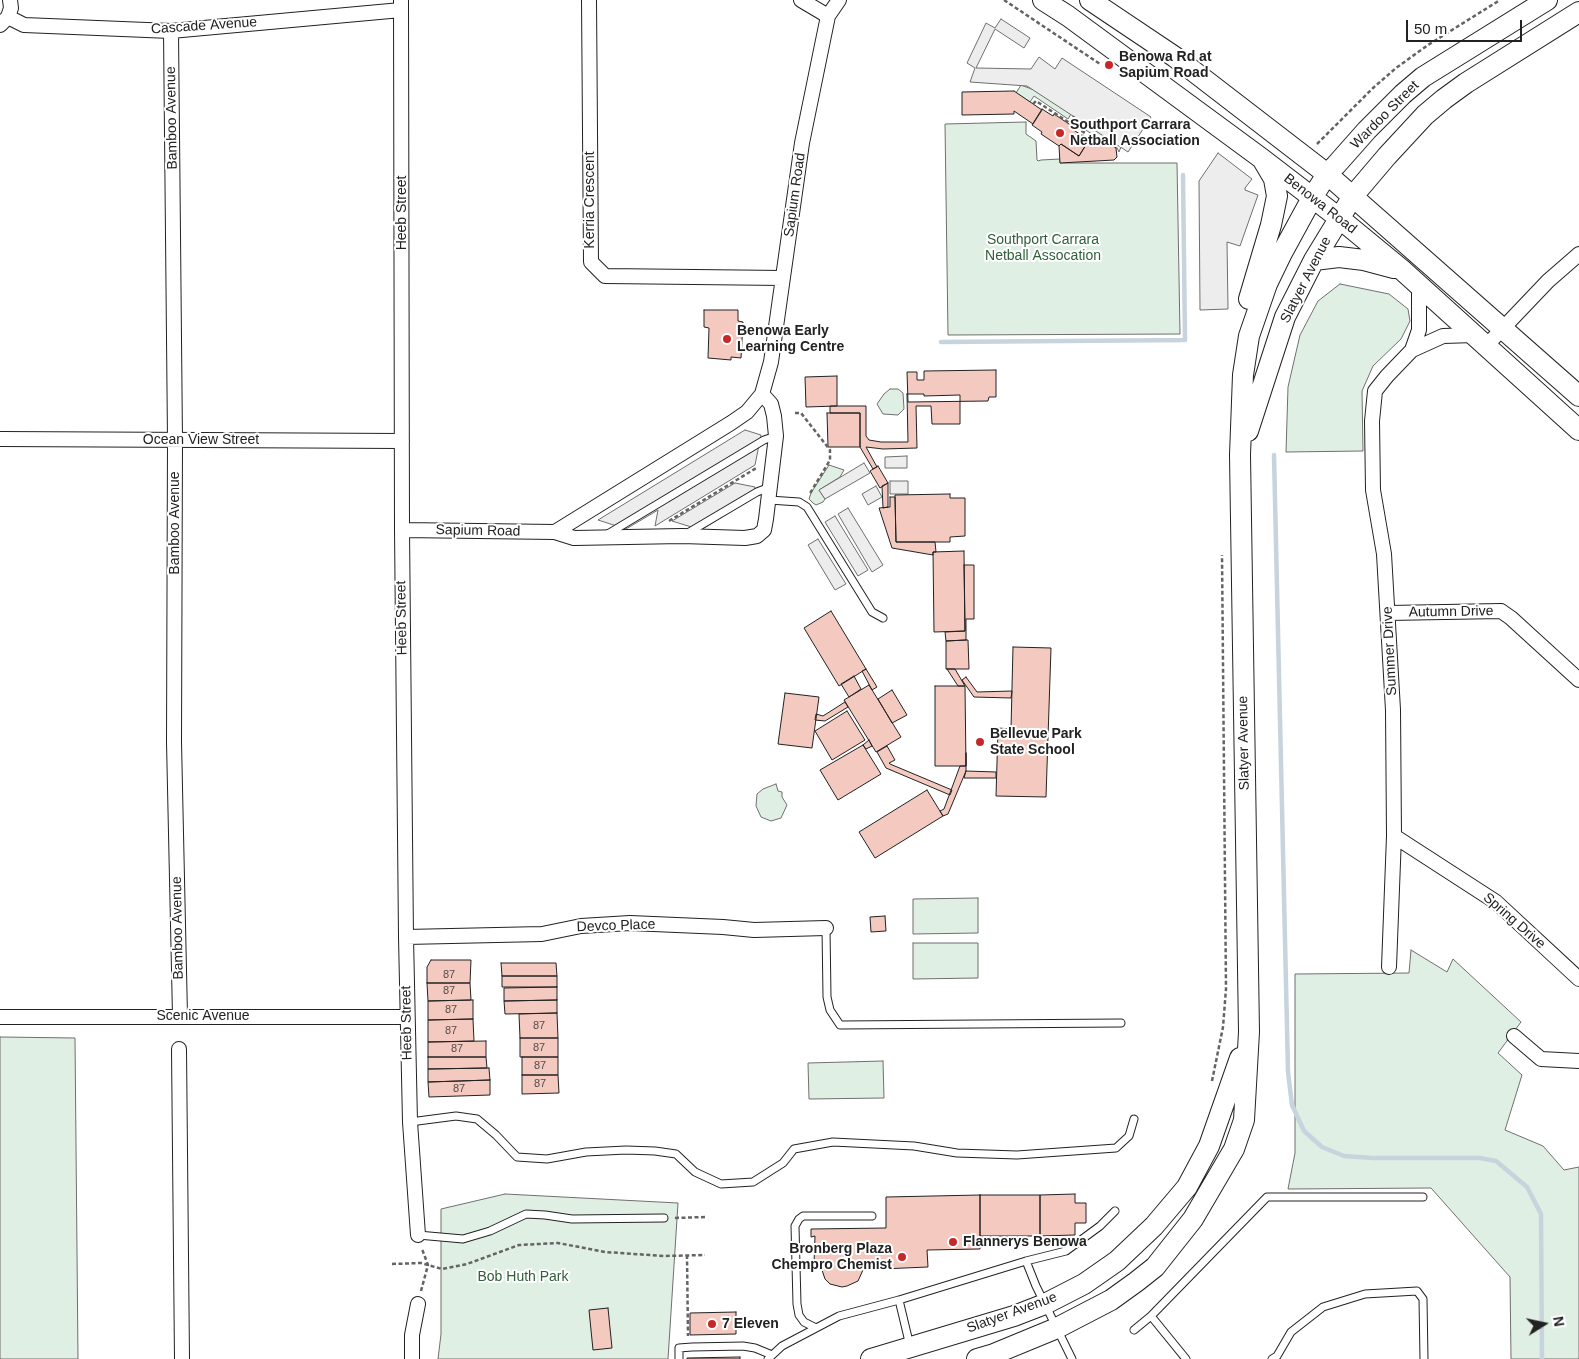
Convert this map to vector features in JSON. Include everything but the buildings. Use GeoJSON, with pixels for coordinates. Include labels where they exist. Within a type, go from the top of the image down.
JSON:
{"type":"FeatureCollection","features":[{"type":"Feature","properties":{"kind":"main road","name":"Benowa Road"},"geometry":{"type":"LineString","coordinates":[[1043,0],[1068,16],[1261,158],[1339,218],[1419,285],[1579,430]]}},
{"type":"Feature","properties":{"kind":"main road","name":"Benowa Road"},"geometry":{"type":"LineString","coordinates":[[1090,0],[1175,57],[1327,174],[1579,396]]}},
{"type":"Feature","properties":{"kind":"main road","name":"Wardoo Street"},"geometry":{"type":"LineString","coordinates":[[1312,198],[1327,174],[1403,94],[1423,78],[1547,0]]}},
{"type":"Feature","properties":{"kind":"main road","name":"Wardoo Street"},"geometry":{"type":"LineString","coordinates":[[1353,196],[1412,129],[1444,99],[1579,12]]}},
{"type":"Feature","properties":{"kind":"main road"},"geometry":{"type":"LineString","coordinates":[[1249,336],[1249,299],[1272,225],[1277,196],[1274,179],[1261,158]]}},
{"type":"Feature","properties":{"kind":"main road","name":"Slatyer Avenue"},"geometry":{"type":"LineString","coordinates":[[1240,454],[1285,317],[1314,260],[1353,196]]}},
{"type":"Feature","properties":{"kind":"main road","name":"Slatyer Avenue"},"geometry":{"type":"LineString","coordinates":[[977,1359],[1018,1345],[1111,1300],[1154,1267],[1172,1248],[1198,1212],[1234,1149],[1244,1120],[1249,1032],[1240,454],[1243,375],[1249,336],[1267,284],[1312,198]]}},
{"type":"Feature","properties":{"kind":"main road"},"geometry":{"type":"LineString","coordinates":[[1314,260],[1339,257],[1364,260],[1401,270]]}},
{"type":"Feature","properties":{"kind":"main road","name":"Slatyer Avenue"},"geometry":{"type":"LineString","coordinates":[[871,1359],[1014,1316],[1045,1304],[1084,1284],[1117,1261],[1154,1226],[1187,1187],[1210,1146],[1249,1032]]}},
{"type":"Feature","properties":{"kind":"street"},"geometry":{"type":"LineString","coordinates":[[4,21],[11,8],[10,0]]}},
{"type":"Feature","properties":{"kind":"street","name":"Kerria Crescent"},"geometry":{"type":"LineString","coordinates":[[589,0],[591,262],[605,276],[784,278]]}},
{"type":"Feature","properties":{"kind":"street"},"geometry":{"type":"LineString","coordinates":[[801,0],[828,16]]}},
{"type":"Feature","properties":{"kind":"street","name":"Sapium Road"},"geometry":{"type":"LineString","coordinates":[[555,532],[731,424],[747,412],[762,394],[772,362],[802,143],[828,16],[839,0]]}},
{"type":"Feature","properties":{"kind":"street","name":"Cascade Avenue"},"geometry":{"type":"LineString","coordinates":[[4,21],[24,25],[172,31],[402,5]]}},
{"type":"Feature","properties":{"kind":"street","name":"Heeb Street"},"geometry":{"type":"LineString","coordinates":[[402,5],[402,530],[407,1016],[410,1122],[418,1235]]}},
{"type":"Feature","properties":{"kind":"street","name":"Bamboo Avenue"},"geometry":{"type":"LineString","coordinates":[[172,31],[175,440],[174,742],[180,1016]]}},
{"type":"Feature","properties":{"kind":"street"},"geometry":{"type":"LineString","coordinates":[[1481,340],[1504,328],[1548,281],[1579,254]]}},
{"type":"Feature","properties":{"kind":"street","name":"Summer Drive"},"geometry":{"type":"LineString","coordinates":[[1412,350],[1419,330],[1419,285]]}},
{"type":"Feature","properties":{"kind":"street","name":"Summer Drive"},"geometry":{"type":"LineString","coordinates":[[1389,967],[1394,836],[1393,710],[1384,554],[1373,490],[1372,421],[1375,391],[1412,350],[1443,336],[1481,340]]}},
{"type":"Feature","properties":{"kind":"street","name":"Sapium Road"},"geometry":{"type":"LineString","coordinates":[[402,530],[555,532],[574,538],[682,536],[750,538],[757,536],[764,530],[766,524],[776,436],[771,404],[762,394]]}},
{"type":"Feature","properties":{"kind":"street","name":"Ocean View Street"},"geometry":{"type":"LineString","coordinates":[[0,439],[402,441]]}},
{"type":"Feature","properties":{"kind":"street","name":"Autumn Drive"},"geometry":{"type":"LineString","coordinates":[[1388,613],[1501,611],[1579,680]]}},
{"type":"Feature","properties":{"kind":"street","name":"Spring Drive"},"geometry":{"type":"LineString","coordinates":[[1394,836],[1496,902],[1579,978]]}},
{"type":"Feature","properties":{"kind":"street","name":"Devco Place"},"geometry":{"type":"LineString","coordinates":[[406,937],[542,934],[581,926],[630,923],[754,930],[826,928]]}},
{"type":"Feature","properties":{"kind":"street","name":"Scenic Avenue"},"geometry":{"type":"LineString","coordinates":[[0,1016],[407,1016]]}},
{"type":"Feature","properties":{"kind":"street"},"geometry":{"type":"LineString","coordinates":[[1514,1036],[1541,1059],[1579,1061]]}},
{"type":"Feature","properties":{"kind":"street"},"geometry":{"type":"LineString","coordinates":[[179,1049],[182,1359]]}},
{"type":"Feature","properties":{"kind":"street"},"geometry":{"type":"LineString","coordinates":[[412,1359],[412,1335],[418,1304]]}},
{"type":"Feature","properties":{"kind":"lane"},"geometry":{"type":"LineString","coordinates":[[603,538],[764,440],[776,436]]}},
{"type":"Feature","properties":{"kind":"lane"},"geometry":{"type":"LineString","coordinates":[[682,536],[757,492],[770,493],[799,502],[806,507],[872,612],[884,618]]}},
{"type":"Feature","properties":{"kind":"lane"},"geometry":{"type":"LineString","coordinates":[[826,928],[827,997],[830,1010],[840,1025],[1121,1023]]}},
{"type":"Feature","properties":{"kind":"lane"},"geometry":{"type":"LineString","coordinates":[[410,1122],[456,1116],[477,1120],[496,1135],[517,1157],[547,1160],[586,1152],[626,1150],[676,1154],[695,1172],[721,1184],[753,1182],[783,1163],[794,1149],[833,1142],[914,1146],[956,1153],[1017,1155],[1116,1148],[1129,1136],[1134,1119]]}},
{"type":"Feature","properties":{"kind":"lane"},"geometry":{"type":"LineString","coordinates":[[1134,1330],[1151,1316],[1267,1197],[1423,1197]]}},
{"type":"Feature","properties":{"kind":"lane"},"geometry":{"type":"LineString","coordinates":[[679,1359],[679,1348],[743,1346],[755,1348],[770,1357],[782,1346],[839,1316],[1066,1251],[1100,1226],[1114,1211]]}},
{"type":"Feature","properties":{"kind":"lane"},"geometry":{"type":"LineString","coordinates":[[418,1235],[464,1239],[490,1231],[526,1214],[572,1219],[664,1218]]}},
{"type":"Feature","properties":{"kind":"lane"},"geometry":{"type":"LineString","coordinates":[[816,1328],[804,1322],[799,1314],[797,1304],[795,1226],[802,1216],[872,1216]]}},
{"type":"Feature","properties":{"kind":"lane"},"geometry":{"type":"LineString","coordinates":[[1026,1261],[1072,1359]]}},
{"type":"Feature","properties":{"kind":"lane"},"geometry":{"type":"LineString","coordinates":[[1276,1358],[1291,1332],[1323,1307],[1365,1294],[1417,1291],[1423,1299],[1424,1359]]}},
{"type":"Feature","properties":{"kind":"lane"},"geometry":{"type":"LineString","coordinates":[[899,1300],[910,1347]]}},
{"type":"Feature","properties":{"kind":"lane"},"geometry":{"type":"LineString","coordinates":[[1151,1316],[1186,1359]]}},
{"type":"Feature","properties":{"kind":"path"},"geometry":{"type":"LineString","coordinates":[[1004,0],[1106,67]]}},
{"type":"Feature","properties":{"kind":"path"},"geometry":{"type":"LineString","coordinates":[[1033,104],[1036,101],[1085,133],[1083,136]]}},
{"type":"Feature","properties":{"kind":"path"},"geometry":{"type":"LineString","coordinates":[[1070,124],[1074,116]]}},
{"type":"Feature","properties":{"kind":"path"},"geometry":{"type":"LineString","coordinates":[[795,413],[801,414],[830,450],[830,460],[803,505]]}},
{"type":"Feature","properties":{"kind":"path"},"geometry":{"type":"LineString","coordinates":[[665,523],[761,465]]}},
{"type":"Feature","properties":{"kind":"path"},"geometry":{"type":"LineString","coordinates":[[1210,1088],[1223,1027],[1226,989],[1222,550]]}},
{"type":"Feature","properties":{"kind":"path"},"geometry":{"type":"LineString","coordinates":[[664,1218],[705,1217]]}},
{"type":"Feature","properties":{"kind":"path"},"geometry":{"type":"LineString","coordinates":[[418,1235],[428,1265],[418,1304]]}},
{"type":"Feature","properties":{"kind":"path"},"geometry":{"type":"LineString","coordinates":[[392,1264],[414,1263],[442,1269],[467,1264],[519,1245],[558,1243],[605,1252],[705,1255]]}},
{"type":"Feature","properties":{"kind":"path"},"geometry":{"type":"LineString","coordinates":[[687,1255],[688,1348]]}},
{"type":"Feature","properties":{"kind":"green space"},"geometry":{"type":"Polygon","coordinates":[[[1021,85],[1034,90],[1071,114],[1068,119],[1034,96],[1030,102],[1016,93],[1021,85]]]}},
{"type":"Feature","properties":{"kind":"green space"},"geometry":{"type":"Polygon","coordinates":[[[1078,119],[1121,147],[1119,152],[1117,148],[1075,123],[1078,119]]]}},
{"type":"Feature","properties":{"kind":"green space","name":"Southport Carrara Netball Assocation"},"geometry":{"type":"Polygon","coordinates":[[[1026,122],[1026,134],[1036,141],[1038,161],[1060,159],[1060,163],[1177,163],[1180,334],[948,335],[945,124],[1026,122]]]}},
{"type":"Feature","properties":{"kind":"green space"},"geometry":{"type":"Polygon","coordinates":[[[1340,284],[1389,294],[1408,309],[1410,321],[1401,339],[1373,366],[1362,391],[1363,451],[1286,452],[1288,387],[1300,335],[1318,301],[1340,284]]]}},
{"type":"Feature","properties":{"kind":"green space"},"geometry":{"type":"Polygon","coordinates":[[[890,389],[898,389],[903,393],[904,409],[898,415],[883,414],[877,404],[890,389]]]}},
{"type":"Feature","properties":{"kind":"green space"},"geometry":{"type":"Polygon","coordinates":[[[829,465],[844,470],[840,477],[819,490],[825,499],[816,505],[809,499],[829,465]]]}},
{"type":"Feature","properties":{"kind":"green space"},"geometry":{"type":"Polygon","coordinates":[[[776,784],[778,791],[782,792],[782,797],[787,805],[781,818],[771,821],[761,817],[756,806],[757,794],[763,789],[776,784]]]}},
{"type":"Feature","properties":{"kind":"green space"},"geometry":{"type":"Polygon","coordinates":[[[978,898],[978,933],[913,934],[913,899],[978,898]]]}},
{"type":"Feature","properties":{"kind":"green space"},"geometry":{"type":"Polygon","coordinates":[[[913,943],[978,943],[978,978],[913,979],[913,943]]]}},
{"type":"Feature","properties":{"kind":"green space"},"geometry":{"type":"Polygon","coordinates":[[[1411,950],[1447,972],[1453,959],[1521,1022],[1498,1053],[1522,1075],[1505,1130],[1543,1146],[1564,1170],[1579,1167],[1579,1359],[1511,1359],[1510,1277],[1431,1188],[1288,1189],[1295,1153],[1295,974],[1409,973],[1411,950]]]}},
{"type":"Feature","properties":{"kind":"green space"},"geometry":{"type":"Polygon","coordinates":[[[0,1037],[75,1038],[78,1359],[0,1359],[0,1037]]]}},
{"type":"Feature","properties":{"kind":"green space"},"geometry":{"type":"Polygon","coordinates":[[[883,1061],[884,1098],[809,1099],[808,1063],[883,1061]]]}},
{"type":"Feature","properties":{"kind":"green space","name":"Bob Huth Park"},"geometry":{"type":"Polygon","coordinates":[[[505,1194],[678,1203],[668,1359],[438,1359],[441,1334],[441,1209],[505,1194]]]}},
{"type":"Feature","properties":{"kind":"shaded area"},"geometry":{"type":"Polygon","coordinates":[[[1001,19],[1030,38],[1024,48],[995,29],[976,68],[1031,69],[1039,57],[1055,69],[1062,58],[1151,117],[1128,152],[1027,86],[970,82],[975,68],[967,63],[986,23],[995,28],[1001,19]]]}},
{"type":"Feature","properties":{"kind":"shaded area"},"geometry":{"type":"Polygon","coordinates":[[[1218,153],[1252,179],[1245,190],[1258,195],[1240,246],[1227,242],[1228,309],[1200,310],[1199,181],[1218,153]]]}},
{"type":"Feature","properties":{"kind":"shaded area"},"geometry":{"type":"Polygon","coordinates":[[[745,430],[761,435],[755,465],[655,526],[658,510],[626,529],[598,520],[745,430]]]}},
{"type":"Feature","properties":{"kind":"shaded area"},"geometry":{"type":"Polygon","coordinates":[[[907,456],[907,468],[885,468],[885,457],[907,456]]]}},
{"type":"Feature","properties":{"kind":"shaded area"},"geometry":{"type":"Polygon","coordinates":[[[864,463],[870,473],[825,499],[819,490],[864,463]]]}},
{"type":"Feature","properties":{"kind":"shaded area"},"geometry":{"type":"Polygon","coordinates":[[[890,481],[908,481],[908,494],[890,494],[890,481]]]}},
{"type":"Feature","properties":{"kind":"shaded area"},"geometry":{"type":"Polygon","coordinates":[[[735,483],[755,487],[753,498],[701,530],[672,521],[735,483]]]}},
{"type":"Feature","properties":{"kind":"shaded area"},"geometry":{"type":"Polygon","coordinates":[[[876,486],[882,497],[868,505],[862,494],[876,486]]]}},
{"type":"Feature","properties":{"kind":"shaded area"},"geometry":{"type":"Polygon","coordinates":[[[848,508],[883,565],[872,572],[838,514],[848,508]]]}},
{"type":"Feature","properties":{"kind":"shaded area"},"geometry":{"type":"Polygon","coordinates":[[[835,516],[868,570],[858,576],[825,522],[835,516]]]}},
{"type":"Feature","properties":{"kind":"shaded area"},"geometry":{"type":"Polygon","coordinates":[[[818,539],[846,584],[835,590],[808,545],[818,539]]]}},
{"type":"Feature","properties":{"kind":"waterway"},"geometry":{"type":"LineString","coordinates":[[941,342],[1185,340],[1183,175]]}},
{"type":"Feature","properties":{"kind":"waterway"},"geometry":{"type":"LineString","coordinates":[[1274,455],[1288,1072],[1292,1105],[1304,1131],[1322,1147],[1344,1156],[1373,1158],[1480,1158],[1496,1161],[1527,1187],[1541,1214],[1542,1359]]}},
{"type":"Feature","properties":{"kind":"place","name":"Benowa Rd at Sapium Road"},"geometry":{"type":"Point","coordinates":[1109,65]}},
{"type":"Feature","properties":{"kind":"place","name":"Southport Carrara Netball Association"},"geometry":{"type":"Point","coordinates":[1060,133]}},
{"type":"Feature","properties":{"kind":"place","name":"Benowa Early Learning Centre"},"geometry":{"type":"Point","coordinates":[727,339]}},
{"type":"Feature","properties":{"kind":"place","name":"Bellevue Park State School"},"geometry":{"type":"Point","coordinates":[980,742]}},
{"type":"Feature","properties":{"kind":"place","name":"Flannerys Benowa"},"geometry":{"type":"Point","coordinates":[953,1242]}},
{"type":"Feature","properties":{"kind":"place","name":"Bronberg Plaza Chempro Chemist"},"geometry":{"type":"Point","coordinates":[902,1257]}},
{"type":"Feature","properties":{"kind":"place","name":"7 Eleven"},"geometry":{"type":"Point","coordinates":[712,1324]}}]}
